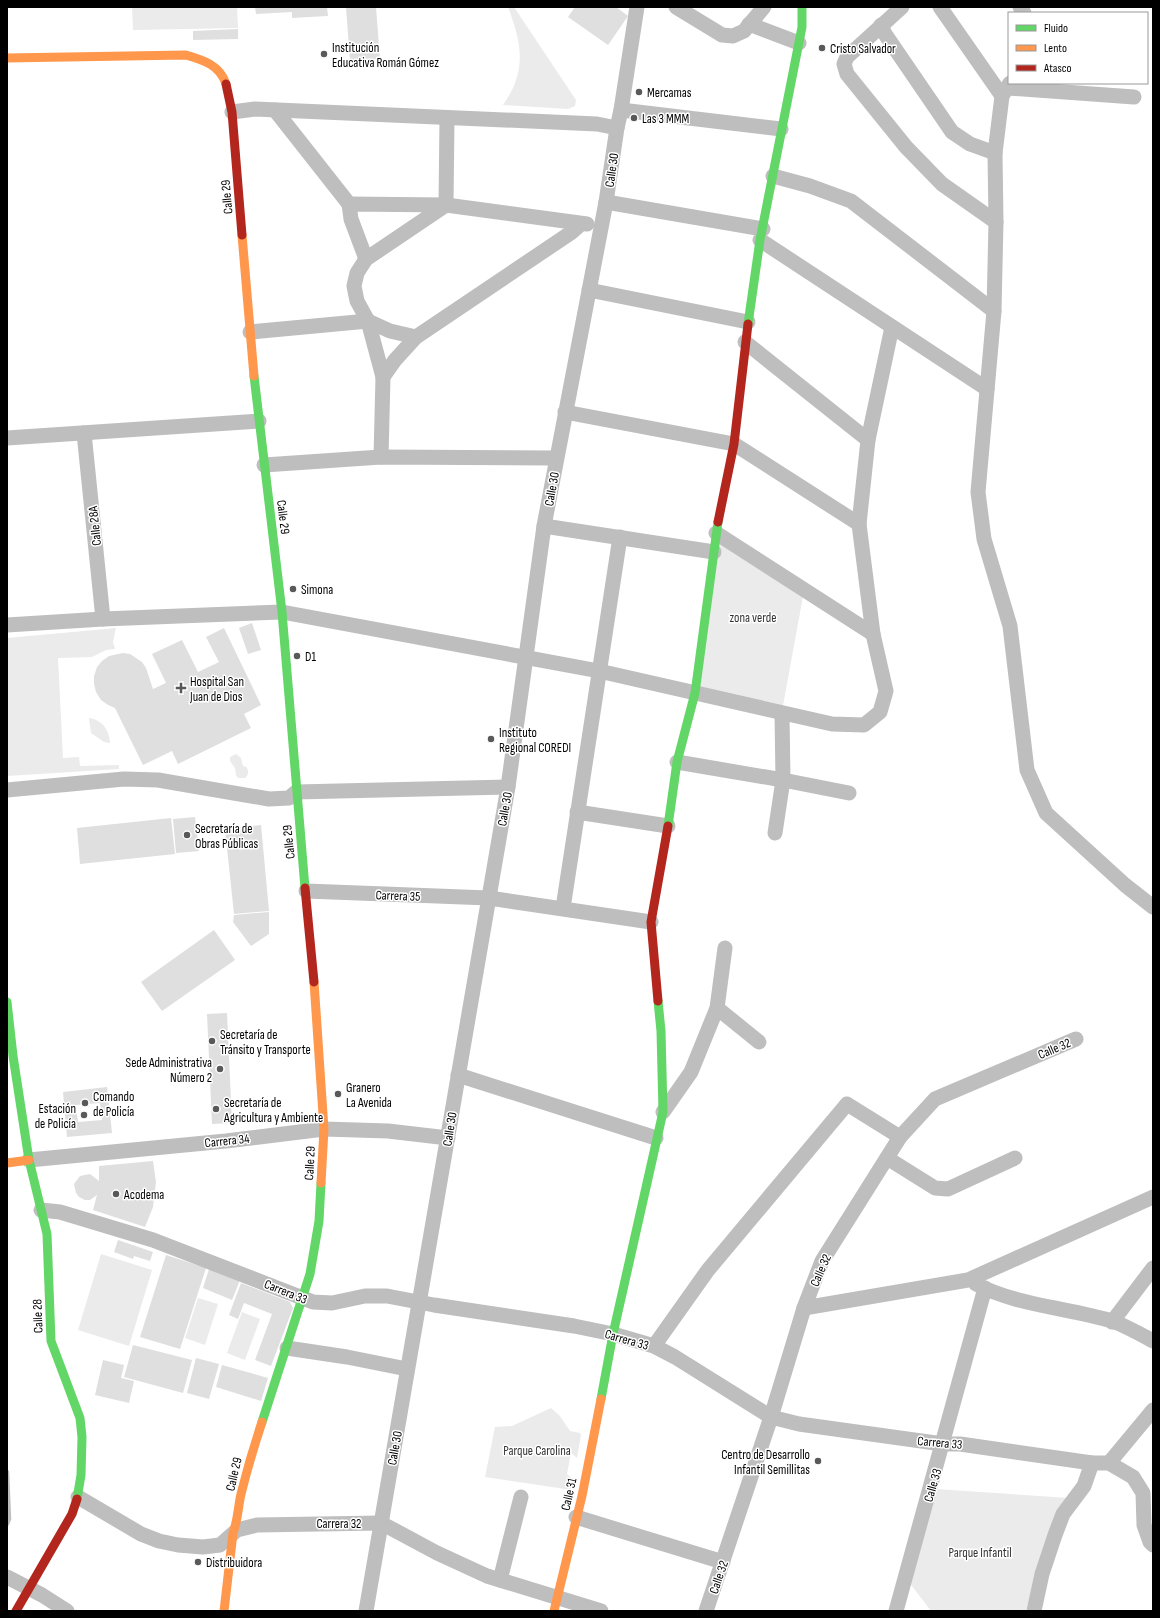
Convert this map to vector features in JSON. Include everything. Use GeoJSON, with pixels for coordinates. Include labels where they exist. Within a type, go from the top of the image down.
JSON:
{"type":"FeatureCollection","features":[{"type":"Feature","properties":{"kind":"street","name":"Calle 30"},"geometry":{"type":"LineString","coordinates":[[366,1611],[508,787],[544,526],[602,225],[637,7]]}},
{"type":"Feature","properties":{"kind":"street"},"geometry":{"type":"LineString","coordinates":[[676,7],[722,35],[733,36],[744,31],[764,7]]}},
{"type":"Feature","properties":{"kind":"street","name":"Calle 31"},"geometry":{"type":"LineString","coordinates":[[555,1604],[582,1496],[613,1334],[663,1112],[661,1031],[651,922],[678,762],[695,693],[716,533],[734,444],[748,322],[781,130],[802,27],[802,7]]}},
{"type":"Feature","properties":{"kind":"street"},"geometry":{"type":"LineString","coordinates":[[902,7],[847,57],[844,64],[847,74],[906,147],[942,184],[996,222]]}},
{"type":"Feature","properties":{"kind":"street"},"geometry":{"type":"LineString","coordinates":[[940,7],[1007,89],[1134,97]]}},
{"type":"Feature","properties":{"kind":"street"},"geometry":{"type":"LineString","coordinates":[[749,24],[799,43]]}},
{"type":"Feature","properties":{"kind":"street"},"geometry":{"type":"LineString","coordinates":[[881,25],[885,34],[952,132],[970,144],[995,153]]}},
{"type":"Feature","properties":{"kind":"street","name":"Calle 29"},"geometry":{"type":"LineString","coordinates":[[7,58],[186,55],[202,58],[214,65],[221,73],[229,92],[232,112],[250,332],[282,612],[296,792],[306,891],[324,1129],[319,1221],[310,1274],[253,1449],[241,1494],[237,1523],[233,1533],[224,1611]]}},
{"type":"Feature","properties":{"kind":"street"},"geometry":{"type":"LineString","coordinates":[[1007,89],[995,153],[996,222],[994,311],[978,492],[984,539],[1010,626],[1027,770],[1046,813],[1125,885],[1153,907]]}},
{"type":"Feature","properties":{"kind":"street"},"geometry":{"type":"LineString","coordinates":[[232,112],[255,109],[598,124],[617,128]]}},
{"type":"Feature","properties":{"kind":"street"},"geometry":{"type":"LineString","coordinates":[[275,110],[349,204],[351,219],[366,259]]}},
{"type":"Feature","properties":{"kind":"street"},"geometry":{"type":"LineString","coordinates":[[621,110],[781,130]]}},
{"type":"Feature","properties":{"kind":"street"},"geometry":{"type":"LineString","coordinates":[[446,205],[447,118]]}},
{"type":"Feature","properties":{"kind":"street"},"geometry":{"type":"LineString","coordinates":[[773,176],[810,186],[851,201],[994,311]]}},
{"type":"Feature","properties":{"kind":"street"},"geometry":{"type":"LineString","coordinates":[[606,202],[762,234],[892,327],[987,389]]}},
{"type":"Feature","properties":{"kind":"street"},"geometry":{"type":"LineString","coordinates":[[349,204],[446,205],[581,224],[602,225]]}},
{"type":"Feature","properties":{"kind":"street"},"geometry":{"type":"LineString","coordinates":[[381,457],[383,377],[368,322],[357,301],[354,286],[357,273],[366,259],[446,205]]}},
{"type":"Feature","properties":{"kind":"street"},"geometry":{"type":"LineString","coordinates":[[383,377],[395,360],[416,337],[572,232],[581,224]]}},
{"type":"Feature","properties":{"kind":"street"},"geometry":{"type":"LineString","coordinates":[[589,290],[748,322]]}},
{"type":"Feature","properties":{"kind":"street"},"geometry":{"type":"LineString","coordinates":[[250,332],[368,322],[390,331],[416,337]]}},
{"type":"Feature","properties":{"kind":"street"},"geometry":{"type":"LineString","coordinates":[[7,625],[103,619],[282,612],[599,671],[782,714],[832,724],[864,725],[880,712],[886,690],[873,634],[859,524],[868,440],[892,327]]}},
{"type":"Feature","properties":{"kind":"street"},"geometry":{"type":"LineString","coordinates":[[745,342],[868,440]]}},
{"type":"Feature","properties":{"kind":"street"},"geometry":{"type":"LineString","coordinates":[[565,412],[734,444],[859,524]]}},
{"type":"Feature","properties":{"kind":"street"},"geometry":{"type":"LineString","coordinates":[[7,438],[259,421]]}},
{"type":"Feature","properties":{"kind":"street","name":"Calle 28A"},"geometry":{"type":"LineString","coordinates":[[84,433],[103,619]]}},
{"type":"Feature","properties":{"kind":"street"},"geometry":{"type":"LineString","coordinates":[[264,465],[381,457],[556,458]]}},
{"type":"Feature","properties":{"kind":"street"},"geometry":{"type":"LineString","coordinates":[[544,526],[714,552]]}},
{"type":"Feature","properties":{"kind":"street"},"geometry":{"type":"LineString","coordinates":[[716,533],[873,634]]}},
{"type":"Feature","properties":{"kind":"street"},"geometry":{"type":"LineString","coordinates":[[564,908],[577,812],[620,537]]}},
{"type":"Feature","properties":{"kind":"street"},"geometry":{"type":"LineString","coordinates":[[775,833],[783,780],[782,714]]}},
{"type":"Feature","properties":{"kind":"street"},"geometry":{"type":"LineString","coordinates":[[678,762],[849,793]]}},
{"type":"Feature","properties":{"kind":"street"},"geometry":{"type":"LineString","coordinates":[[7,790],[124,779],[158,780],[269,799],[289,798],[296,792],[508,787]]}},
{"type":"Feature","properties":{"kind":"street"},"geometry":{"type":"LineString","coordinates":[[577,812],[668,826]]}},
{"type":"Feature","properties":{"kind":"street","name":"Carrera 35"},"geometry":{"type":"LineString","coordinates":[[306,891],[489,898],[651,922]]}},
{"type":"Feature","properties":{"kind":"street"},"geometry":{"type":"LineString","coordinates":[[663,1112],[691,1072],[717,1008],[725,948]]}},
{"type":"Feature","properties":{"kind":"street","name":"Calle 28"},"geometry":{"type":"LineString","coordinates":[[7,1002],[13,1056],[29,1160],[47,1234],[51,1341],[80,1418],[82,1437],[81,1472],[78,1497],[72,1514],[40,1567],[16,1611]]}},
{"type":"Feature","properties":{"kind":"street"},"geometry":{"type":"LineString","coordinates":[[717,1008],[759,1042]]}},
{"type":"Feature","properties":{"kind":"street","name":"Calle 32"},"geometry":{"type":"LineString","coordinates":[[706,1611],[772,1417],[804,1308],[822,1261],[900,1137],[935,1099],[1076,1039]]}},
{"type":"Feature","properties":{"kind":"street"},"geometry":{"type":"LineString","coordinates":[[458,1075],[656,1138]]}},
{"type":"Feature","properties":{"kind":"street"},"geometry":{"type":"LineString","coordinates":[[654,1346],[708,1270],[847,1104],[900,1137]]}},
{"type":"Feature","properties":{"kind":"street","name":"Carrera 34"},"geometry":{"type":"LineString","coordinates":[[7,1164],[29,1160],[226,1141],[324,1129],[388,1131],[448,1138]]}},
{"type":"Feature","properties":{"kind":"street"},"geometry":{"type":"LineString","coordinates":[[887,1158],[935,1188],[948,1189],[1015,1158]]}},
{"type":"Feature","properties":{"kind":"street"},"geometry":{"type":"LineString","coordinates":[[804,1308],[968,1280],[1153,1197]]}},
{"type":"Feature","properties":{"kind":"street","name":"Carrera 33"},"geometry":{"type":"LineString","coordinates":[[41,1210],[60,1212],[153,1240],[313,1302],[332,1304],[365,1296],[387,1296],[418,1303],[574,1326],[613,1334],[654,1346],[675,1356],[772,1417],[799,1424],[943,1444],[960,1444],[997,1448],[1092,1463],[1109,1463]]}},
{"type":"Feature","properties":{"kind":"street"},"geometry":{"type":"LineString","coordinates":[[1112,1322],[1153,1268]]}},
{"type":"Feature","properties":{"kind":"street"},"geometry":{"type":"LineString","coordinates":[[968,1280],[985,1288],[1023,1300],[1112,1322],[1153,1341]]}},
{"type":"Feature","properties":{"kind":"street","name":"Calle 33"},"geometry":{"type":"LineString","coordinates":[[896,1611],[985,1288]]}},
{"type":"Feature","properties":{"kind":"street"},"geometry":{"type":"LineString","coordinates":[[287,1348],[347,1357],[407,1369]]}},
{"type":"Feature","properties":{"kind":"street"},"geometry":{"type":"LineString","coordinates":[[1153,1410],[1109,1463],[1133,1477],[1143,1493],[1144,1525],[1153,1545]]}},
{"type":"Feature","properties":{"kind":"street"},"geometry":{"type":"LineString","coordinates":[[1034,1611],[1042,1574],[1063,1514],[1084,1486],[1092,1463]]}},
{"type":"Feature","properties":{"kind":"street","name":"Carrera 32"},"geometry":{"type":"LineString","coordinates":[[78,1497],[141,1534],[159,1541],[178,1545],[203,1547],[220,1545],[233,1533],[243,1528],[257,1525],[381,1523],[437,1553],[487,1576],[500,1580],[555,1604],[601,1611]]}},
{"type":"Feature","properties":{"kind":"street"},"geometry":{"type":"LineString","coordinates":[[500,1580],[521,1498]]}},
{"type":"Feature","properties":{"kind":"street"},"geometry":{"type":"LineString","coordinates":[[576,1517],[723,1562]]}},
{"type":"Feature","properties":{"kind":"street"},"geometry":{"type":"LineString","coordinates":[[7,1577],[67,1611]]}},
{"type":"Feature","properties":{"kind":"green space"},"geometry":{"type":"Polygon","coordinates":[[[132,7],[237,7],[238,28],[133,30],[132,7]]]}},
{"type":"Feature","properties":{"kind":"green space"},"geometry":{"type":"Polygon","coordinates":[[[508,7],[514,7],[576,100],[575,106],[568,109],[503,105],[511,93],[516,81],[520,57],[519,45],[513,20],[508,7]]]}},
{"type":"Feature","properties":{"kind":"green space","name":"zona verde"},"geometry":{"type":"Polygon","coordinates":[[[718,536],[804,591],[782,711],[698,692],[718,536]]]}},
{"type":"Feature","properties":{"kind":"green space"},"geometry":{"type":"Polygon","coordinates":[[[116,628],[113,642],[115,649],[106,650],[92,657],[58,658],[63,758],[79,757],[80,766],[119,765],[119,769],[7,776],[7,638],[116,628]]]}},
{"type":"Feature","properties":{"kind":"green space"},"geometry":{"type":"Polygon","coordinates":[[[89,718],[98,721],[104,726],[108,733],[110,743],[104,742],[91,733],[89,718]]]}},
{"type":"Feature","properties":{"kind":"green space"},"geometry":{"type":"Polygon","coordinates":[[[236,754],[241,758],[243,766],[248,770],[248,774],[245,778],[238,778],[235,768],[230,761],[230,757],[236,754]]]}},
{"type":"Feature","properties":{"kind":"green space"},"geometry":{"type":"Polygon","coordinates":[[[101,1254],[152,1270],[129,1346],[78,1330],[101,1254]]]}},
{"type":"Feature","properties":{"kind":"green space"},"geometry":{"type":"Polygon","coordinates":[[[198,1298],[218,1304],[205,1345],[185,1338],[198,1298]]]}},
{"type":"Feature","properties":{"kind":"green space"},"geometry":{"type":"Polygon","coordinates":[[[242,1312],[260,1319],[245,1360],[227,1353],[242,1312]]]}},
{"type":"Feature","properties":{"kind":"green space","name":"Parque Carolina"},"geometry":{"type":"Polygon","coordinates":[[[551,1408],[560,1416],[570,1431],[580,1433],[581,1435],[577,1458],[571,1453],[567,1474],[574,1480],[572,1490],[485,1477],[495,1427],[512,1426],[551,1408]]]}},
{"type":"Feature","properties":{"kind":"green space","name":"Parque Infantil"},"geometry":{"type":"Polygon","coordinates":[[[936,1489],[1069,1498],[1034,1583],[1026,1611],[931,1611],[909,1582],[936,1489]]]}},
{"type":"Feature","properties":{"kind":"building"},"geometry":{"type":"Polygon","coordinates":[[[255,7],[327,7],[328,16],[292,18],[292,12],[256,14],[255,7]]]}},
{"type":"Feature","properties":{"kind":"building"},"geometry":{"type":"Polygon","coordinates":[[[346,7],[376,7],[380,59],[350,61],[346,7]]]}},
{"type":"Feature","properties":{"kind":"building"},"geometry":{"type":"Polygon","coordinates":[[[575,7],[616,7],[628,16],[608,45],[568,17],[575,7]]]}},
{"type":"Feature","properties":{"kind":"building"},"geometry":{"type":"Polygon","coordinates":[[[238,29],[238,39],[193,40],[193,31],[238,29]]]}},
{"type":"Feature","properties":{"kind":"building"},"geometry":{"type":"Polygon","coordinates":[[[252,623],[261,650],[248,654],[239,628],[252,623]]]}},
{"type":"Feature","properties":{"kind":"building"},"geometry":{"type":"Polygon","coordinates":[[[224,628],[261,705],[244,714],[251,728],[178,764],[172,751],[143,765],[115,708],[101,700],[96,692],[94,676],[97,667],[109,656],[123,653],[130,654],[142,662],[146,668],[153,689],[166,683],[152,654],[182,640],[198,672],[219,662],[206,637],[224,628]]]}},
{"type":"Feature","properties":{"kind":"building"},"geometry":{"type":"Polygon","coordinates":[[[195,817],[199,851],[176,853],[173,819],[195,817]]]}},
{"type":"Feature","properties":{"kind":"building"},"geometry":{"type":"Polygon","coordinates":[[[171,818],[175,854],[80,864],[77,828],[171,818]]]}},
{"type":"Feature","properties":{"kind":"building"},"geometry":{"type":"Polygon","coordinates":[[[261,825],[269,911],[234,914],[225,829],[261,825]]]}},
{"type":"Feature","properties":{"kind":"building"},"geometry":{"type":"Polygon","coordinates":[[[269,912],[269,934],[251,946],[233,922],[234,915],[269,912]]]}},
{"type":"Feature","properties":{"kind":"building"},"geometry":{"type":"Polygon","coordinates":[[[214,930],[235,960],[162,1011],[141,982],[214,930]]]}},
{"type":"Feature","properties":{"kind":"building","name":"Sede Administrativa Número 2"},"geometry":{"type":"Polygon","coordinates":[[[227,1013],[232,1123],[212,1124],[207,1014],[227,1013]]]}},
{"type":"Feature","properties":{"kind":"building"},"geometry":{"type":"Polygon","coordinates":[[[107,1087],[112,1133],[67,1137],[63,1092],[107,1087]],[[100,1103],[76,1105],[78,1122],[102,1120],[100,1103]]]}},
{"type":"Feature","properties":{"kind":"building","name":"Acodema"},"geometry":{"type":"Polygon","coordinates":[[[153,1161],[156,1182],[153,1207],[145,1227],[93,1210],[97,1195],[90,1200],[85,1200],[79,1197],[76,1193],[74,1184],[80,1176],[90,1174],[99,1181],[99,1166],[153,1161]]]}},
{"type":"Feature","properties":{"kind":"building"},"geometry":{"type":"Polygon","coordinates":[[[118,1240],[153,1252],[150,1261],[134,1256],[133,1259],[114,1252],[118,1240]]]}},
{"type":"Feature","properties":{"kind":"building"},"geometry":{"type":"Polygon","coordinates":[[[166,1255],[206,1268],[180,1349],[140,1337],[166,1255]]]}},
{"type":"Feature","properties":{"kind":"building"},"geometry":{"type":"Polygon","coordinates":[[[209,1269],[240,1280],[232,1300],[203,1288],[209,1269]]]}},
{"type":"Feature","properties":{"kind":"building"},"geometry":{"type":"Polygon","coordinates":[[[241,1283],[290,1302],[293,1308],[271,1366],[255,1360],[272,1314],[244,1303],[238,1319],[229,1315],[241,1283]]]}},
{"type":"Feature","properties":{"kind":"building"},"geometry":{"type":"Polygon","coordinates":[[[133,1345],[192,1360],[183,1393],[124,1377],[133,1345]]]}},
{"type":"Feature","properties":{"kind":"building"},"geometry":{"type":"Polygon","coordinates":[[[196,1358],[219,1364],[209,1399],[187,1393],[196,1358]]]}},
{"type":"Feature","properties":{"kind":"building"},"geometry":{"type":"Polygon","coordinates":[[[103,1360],[124,1365],[121,1378],[134,1381],[129,1403],[95,1395],[103,1360]]]}},
{"type":"Feature","properties":{"kind":"building"},"geometry":{"type":"Polygon","coordinates":[[[222,1365],[268,1378],[261,1401],[216,1387],[222,1365]]]}},
{"type":"Feature","properties":{"kind":"waterway"},"geometry":{"type":"LineString","coordinates":[[7,1472],[9,1519],[7,1524]]}},
{"type":"Feature","properties":{"kind":"traffic: fast"},"geometry":{"type":"LineString","coordinates":[[748,324],[760,240],[802,27],[802,7]]}},
{"type":"Feature","properties":{"kind":"traffic: fast"},"geometry":{"type":"LineString","coordinates":[[254,376],[282,612],[305,888]]}},
{"type":"Feature","properties":{"kind":"traffic: fast"},"geometry":{"type":"LineString","coordinates":[[668,826],[677,762],[695,693],[718,522]]}},
{"type":"Feature","properties":{"kind":"traffic: fast"},"geometry":{"type":"LineString","coordinates":[[601,1399],[613,1334],[663,1112],[661,1031],[658,1001]]}},
{"type":"Feature","properties":{"kind":"traffic: fast"},"geometry":{"type":"LineString","coordinates":[[7,1002],[13,1056],[29,1160],[47,1234],[51,1341],[80,1418],[82,1437],[81,1475],[77,1499]]}},
{"type":"Feature","properties":{"kind":"traffic: fast"},"geometry":{"type":"LineString","coordinates":[[262,1422],[310,1274],[319,1221],[321,1183]]}},
{"type":"Feature","properties":{"kind":"traffic: slow"},"geometry":{"type":"LineString","coordinates":[[7,58],[186,55],[210,64],[220,72],[226,84]]}},
{"type":"Feature","properties":{"kind":"traffic: slow"},"geometry":{"type":"LineString","coordinates":[[242,235],[254,376]]}},
{"type":"Feature","properties":{"kind":"traffic: slow"},"geometry":{"type":"LineString","coordinates":[[314,982],[324,1129],[321,1183]]}},
{"type":"Feature","properties":{"kind":"traffic: slow"},"geometry":{"type":"LineString","coordinates":[[7,1163],[29,1160]]}},
{"type":"Feature","properties":{"kind":"traffic: slow"},"geometry":{"type":"LineString","coordinates":[[554,1611],[582,1496],[601,1399]]}},
{"type":"Feature","properties":{"kind":"traffic: slow"},"geometry":{"type":"LineString","coordinates":[[224,1611],[233,1533],[243,1485],[262,1422]]}},
{"type":"Feature","properties":{"kind":"traffic: jam"},"geometry":{"type":"LineString","coordinates":[[226,84],[232,112],[242,235]]}},
{"type":"Feature","properties":{"kind":"traffic: jam"},"geometry":{"type":"LineString","coordinates":[[718,522],[734,444],[748,324]]}},
{"type":"Feature","properties":{"kind":"traffic: jam"},"geometry":{"type":"LineString","coordinates":[[658,1001],[651,922],[668,826]]}},
{"type":"Feature","properties":{"kind":"traffic: jam"},"geometry":{"type":"LineString","coordinates":[[305,888],[314,982]]}},
{"type":"Feature","properties":{"kind":"traffic: jam"},"geometry":{"type":"LineString","coordinates":[[16,1611],[72,1514],[77,1499]]}},
{"type":"Feature","properties":{"kind":"place","name":"Cristo Salvador"},"geometry":{"type":"Point","coordinates":[822,48]}},
{"type":"Feature","properties":{"kind":"place","name":"Institución Educativa Román Gómez"},"geometry":{"type":"Point","coordinates":[324,54]}},
{"type":"Feature","properties":{"kind":"place","name":"Mercamas"},"geometry":{"type":"Point","coordinates":[639,92]}},
{"type":"Feature","properties":{"kind":"place","name":"Las 3 MMM"},"geometry":{"type":"Point","coordinates":[634,118]}},
{"type":"Feature","properties":{"kind":"place","name":"Simona"},"geometry":{"type":"Point","coordinates":[293,589]}},
{"type":"Feature","properties":{"kind":"place","name":"D1"},"geometry":{"type":"Point","coordinates":[297,656]}},
{"type":"Feature","properties":{"kind":"place","name":"Hospital San Juan de Dios"},"geometry":{"type":"Point","coordinates":[181,688]}},
{"type":"Feature","properties":{"kind":"place","name":"Instituto Regional COREDI"},"geometry":{"type":"Point","coordinates":[491,739]}},
{"type":"Feature","properties":{"kind":"place","name":"Secretaría de Obras Públicas"},"geometry":{"type":"Point","coordinates":[187,835]}},
{"type":"Feature","properties":{"kind":"place","name":"Secretaría de Tránsito y Transporte"},"geometry":{"type":"Point","coordinates":[212,1041]}},
{"type":"Feature","properties":{"kind":"place","name":"Sede Administrativa Número 2"},"geometry":{"type":"Point","coordinates":[220,1069]}},
{"type":"Feature","properties":{"kind":"place","name":"Granero La Avenida"},"geometry":{"type":"Point","coordinates":[338,1094]}},
{"type":"Feature","properties":{"kind":"place","name":"Comando de Policía"},"geometry":{"type":"Point","coordinates":[85,1103]}},
{"type":"Feature","properties":{"kind":"place","name":"Secretaría de Agricultura y Ambiente"},"geometry":{"type":"Point","coordinates":[216,1109]}},
{"type":"Feature","properties":{"kind":"place","name":"Estación de Policía"},"geometry":{"type":"Point","coordinates":[84,1115]}},
{"type":"Feature","properties":{"kind":"place","name":"Acodema"},"geometry":{"type":"Point","coordinates":[116,1194]}},
{"type":"Feature","properties":{"kind":"place","name":"Centro de Desarrollo Infantil Semillitas"},"geometry":{"type":"Point","coordinates":[818,1461]}},
{"type":"Feature","properties":{"kind":"place","name":"Distribuidora"},"geometry":{"type":"Point","coordinates":[198,1562]}}]}
